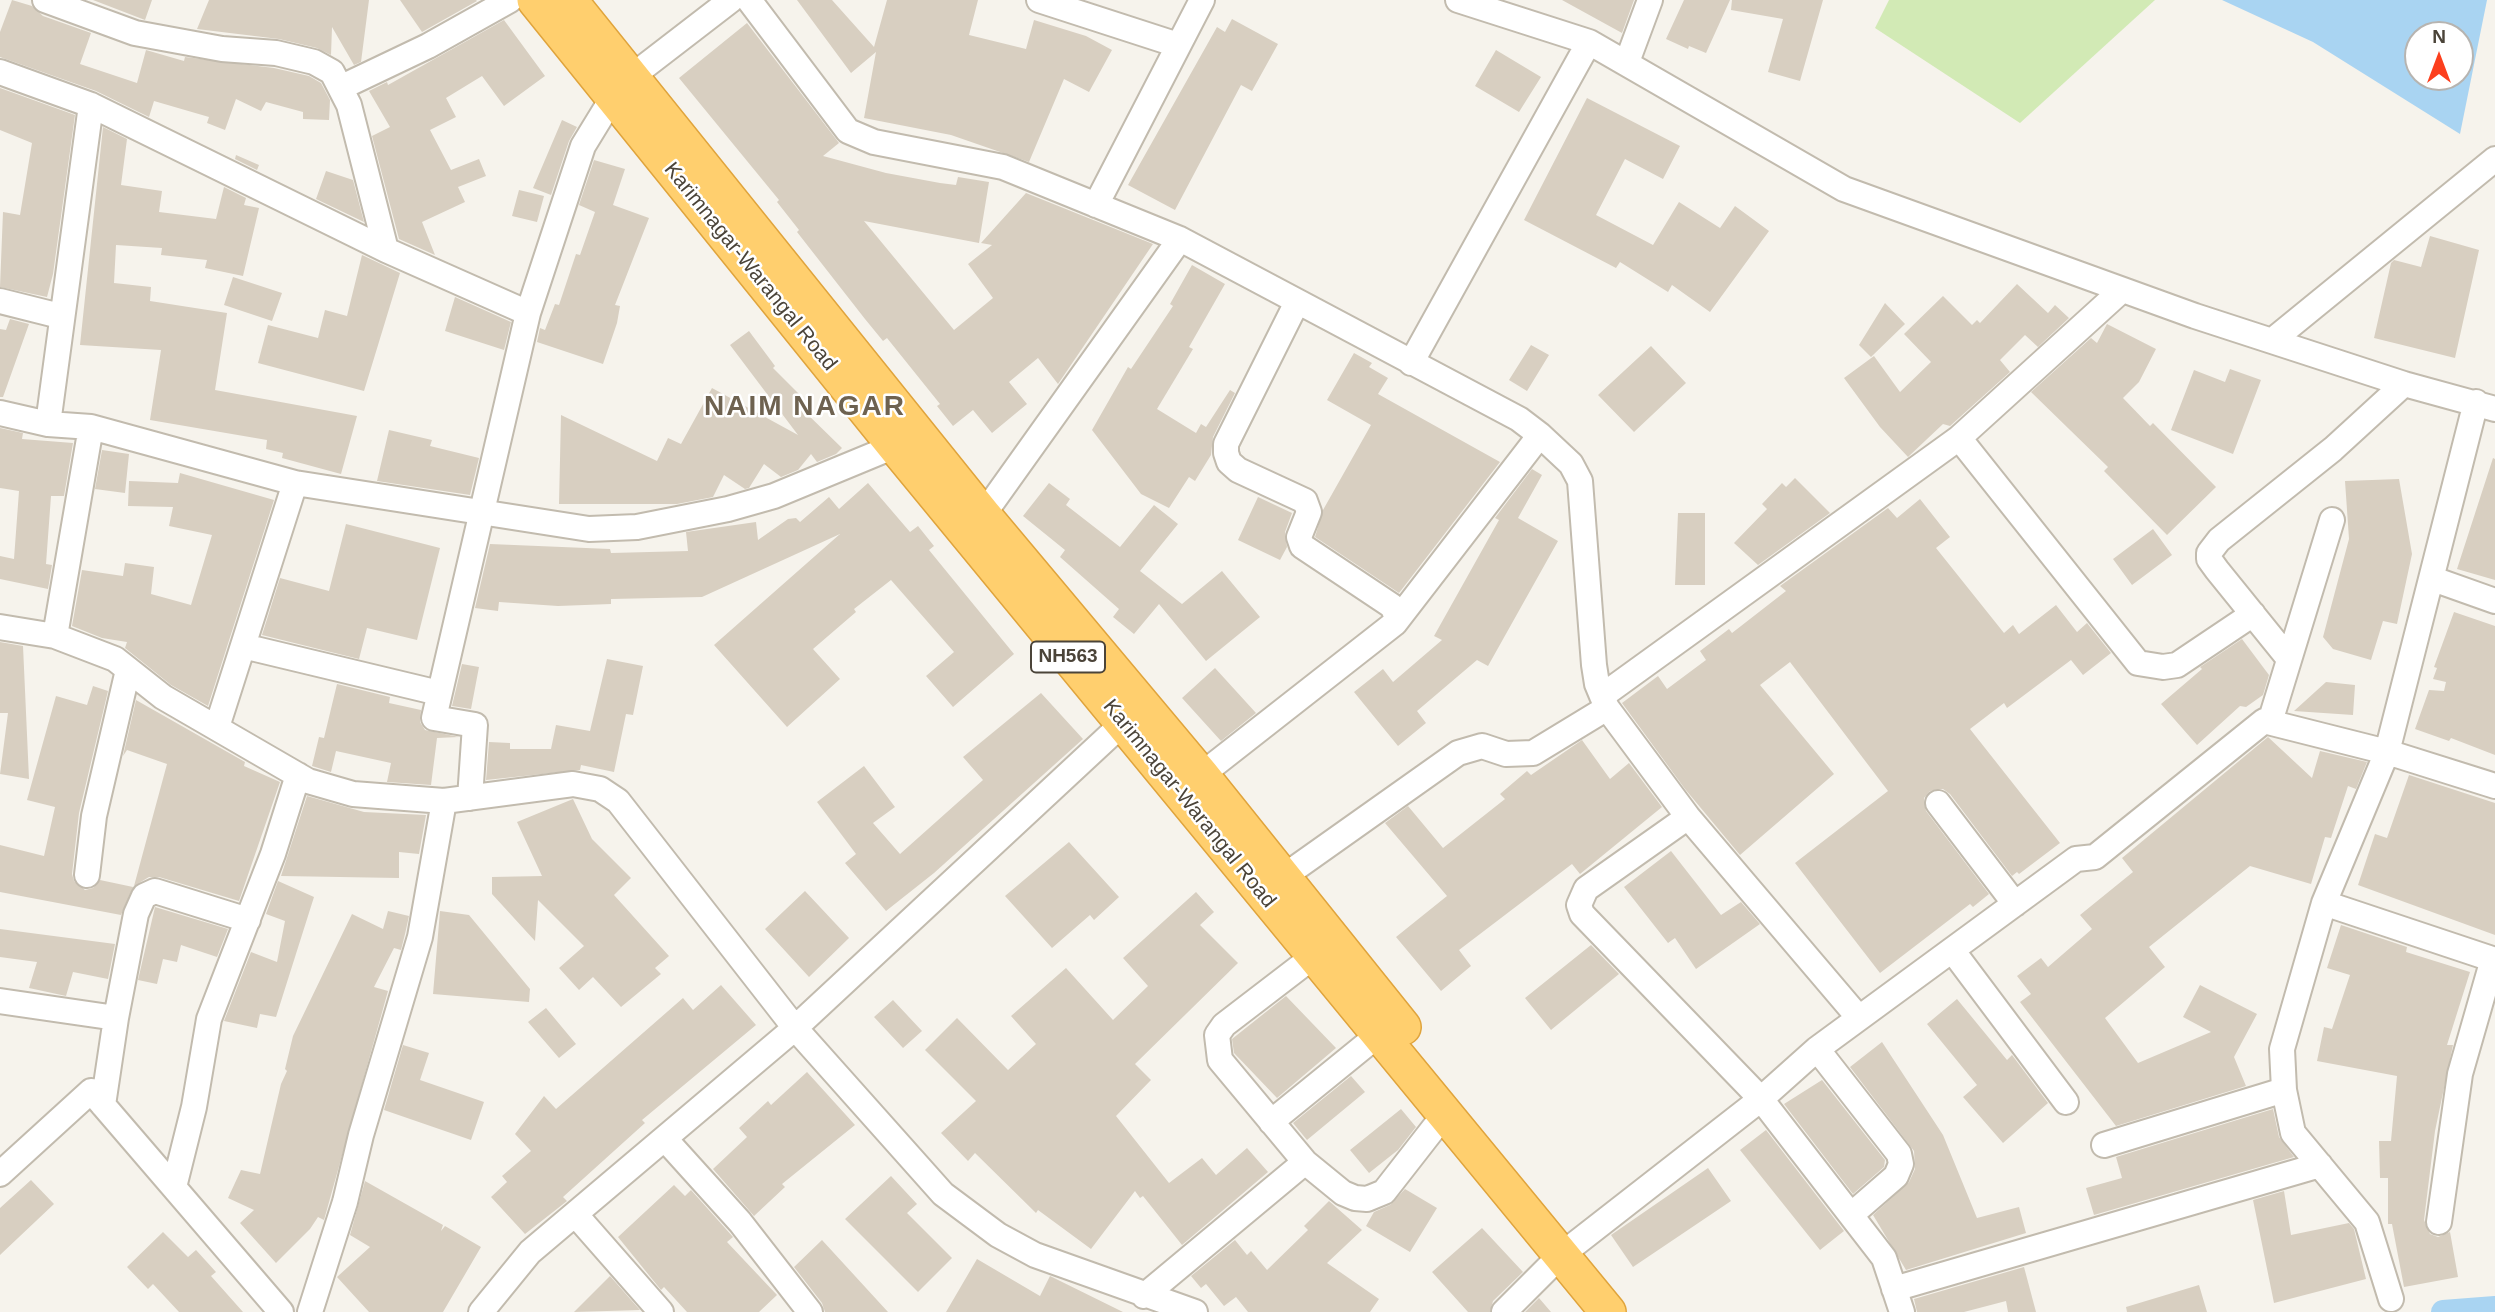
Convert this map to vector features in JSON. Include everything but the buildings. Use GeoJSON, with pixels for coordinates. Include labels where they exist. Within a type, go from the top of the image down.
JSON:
{"type":"FeatureCollection","features":[{"type":"Feature","properties":{"kind":"highway","name":"Karimnagar-Warangal Road"},"geometry":{"type":"LineString","coordinates":[[534,0],[622,87],[907,441],[1133,714],[1201,775],[1283,877],[1568,1251],[1608,1312]]}},
{"type":"Feature","properties":{"kind":"highway","name":"Karimnagar-Warangal Road"},"geometry":{"type":"LineString","coordinates":[[569,0],[622,87]]}},
{"type":"Feature","properties":{"kind":"highway","name":"Karimnagar-Warangal Road"},"geometry":{"type":"LineString","coordinates":[[907,441],[983,515],[1314,957],[1444,1115],[1568,1251],[1630,1312]]}},
{"type":"Feature","properties":{"kind":"street"},"geometry":{"type":"LineString","coordinates":[[45,0],[135,33],[222,49],[276,53],[314,62],[332,72],[342,87],[386,250]]}},
{"type":"Feature","properties":{"kind":"street"},"geometry":{"type":"LineString","coordinates":[[342,87],[428,46],[510,0]]}},
{"type":"Feature","properties":{"kind":"street"},"geometry":{"type":"LineString","coordinates":[[470,798],[476,728],[472,723],[434,718],[479,513],[528,313],[583,146],[622,87],[731,0]]}},
{"type":"Feature","properties":{"kind":"street"},"geometry":{"type":"LineString","coordinates":[[750,0],[848,131],[874,142],[1003,167],[1180,239],[1519,419],[1540,435],[1571,464],[1580,481],[1594,665],[1605,702],[1688,817],[1859,1018]]}},
{"type":"Feature","properties":{"kind":"street"},"geometry":{"type":"LineString","coordinates":[[1039,0],[1178,45]]}},
{"type":"Feature","properties":{"kind":"street"},"geometry":{"type":"LineString","coordinates":[[1096,205],[1202,0]]}},
{"type":"Feature","properties":{"kind":"street"},"geometry":{"type":"LineString","coordinates":[[1458,0],[1589,42],[1844,189],[2122,290],[2404,384],[2486,406],[2432,579],[2387,752],[2325,903],[2283,1049],[2284,1090],[2293,1133],[2367,1222],[2391,1299]]}},
{"type":"Feature","properties":{"kind":"street"},"geometry":{"type":"LineString","coordinates":[[1627,62],[1650,0]]}},
{"type":"Feature","properties":{"kind":"street"},"geometry":{"type":"LineString","coordinates":[[1410,363],[1589,42]]}},
{"type":"Feature","properties":{"kind":"street"},"geometry":{"type":"LineString","coordinates":[[0,72],[91,105],[386,250],[528,313]]}},
{"type":"Feature","properties":{"kind":"street"},"geometry":{"type":"LineString","coordinates":[[48,424],[60,316],[91,105]]}},
{"type":"Feature","properties":{"kind":"street"},"geometry":{"type":"LineString","coordinates":[[2273,340],[2495,159]]}},
{"type":"Feature","properties":{"kind":"street"},"geometry":{"type":"LineString","coordinates":[[983,515],[1180,239]]}},
{"type":"Feature","properties":{"kind":"street"},"geometry":{"type":"LineString","coordinates":[[1283,877],[1458,753],[1482,746],[1506,754],[1533,753],[1959,438],[2122,290]]}},
{"type":"Feature","properties":{"kind":"street"},"geometry":{"type":"LineString","coordinates":[[0,301],[60,316]]}},
{"type":"Feature","properties":{"kind":"street"},"geometry":{"type":"LineString","coordinates":[[1297,302],[1227,444],[1226,453],[1229,462],[1238,470],[1305,501],[1309,512],[1299,537],[1302,546],[1392,606],[1396,615],[1395,623]]}},
{"type":"Feature","properties":{"kind":"street"},"geometry":{"type":"LineString","coordinates":[[2289,659],[2217,570],[2209,559],[2209,552],[2219,540],[2333,449],[2404,384]]}},
{"type":"Feature","properties":{"kind":"street"},"geometry":{"type":"LineString","coordinates":[[0,413],[48,424],[92,427],[295,484],[589,528],[637,527],[728,509],[774,496],[907,441]]}},
{"type":"Feature","properties":{"kind":"street"},"geometry":{"type":"LineString","coordinates":[[55,636],[92,427]]}},
{"type":"Feature","properties":{"kind":"street"},"geometry":{"type":"LineString","coordinates":[[1201,775],[1395,623],[1540,435]]}},
{"type":"Feature","properties":{"kind":"street"},"geometry":{"type":"LineString","coordinates":[[1959,438],[2138,663],[2163,667],[2178,665],[2253,614]]}},
{"type":"Feature","properties":{"kind":"street"},"geometry":{"type":"LineString","coordinates":[[217,727],[295,484]]}},
{"type":"Feature","properties":{"kind":"street"},"geometry":{"type":"LineString","coordinates":[[2270,722],[2332,520]]}},
{"type":"Feature","properties":{"kind":"street"},"geometry":{"type":"LineString","coordinates":[[2432,579],[2495,601]]}},
{"type":"Feature","properties":{"kind":"street"},"geometry":{"type":"LineString","coordinates":[[0,627],[55,636],[115,659],[163,697],[298,775],[353,794],[444,801],[573,785],[600,789],[618,801],[795,1028],[943,1194],[998,1235],[1035,1255],[1189,1311]]}},
{"type":"Feature","properties":{"kind":"street"},"geometry":{"type":"LineString","coordinates":[[243,646],[439,693]]}},
{"type":"Feature","properties":{"kind":"street"},"geometry":{"type":"LineString","coordinates":[[86,875],[94,816],[128,670]]}},
{"type":"Feature","properties":{"kind":"street"},"geometry":{"type":"LineString","coordinates":[[481,1312],[530,1252],[795,1028],[1133,714]]}},
{"type":"Feature","properties":{"kind":"street"},"geometry":{"type":"LineString","coordinates":[[1504,1312],[1568,1251],[1761,1099],[1817,1049],[2076,859],[2095,857],[2264,721],[2387,752],[2495,786]]}},
{"type":"Feature","properties":{"kind":"street"},"geometry":{"type":"LineString","coordinates":[[174,1187],[194,1107],[209,1019],[248,920],[298,775]]}},
{"type":"Feature","properties":{"kind":"street"},"geometry":{"type":"LineString","coordinates":[[310,1312],[345,1202],[361,1135],[419,937],[444,801]]}},
{"type":"Feature","properties":{"kind":"street"},"geometry":{"type":"LineString","coordinates":[[1938,803],[2015,904]]}},
{"type":"Feature","properties":{"kind":"street"},"geometry":{"type":"LineString","coordinates":[[1688,817],[1586,889],[1579,905],[1582,914],[1761,1099],[1884,1258],[1898,1301],[2320,1165]]}},
{"type":"Feature","properties":{"kind":"street"},"geometry":{"type":"LineString","coordinates":[[103,1105],[136,914],[144,896],[155,891],[162,892],[248,920]]}},
{"type":"Feature","properties":{"kind":"street"},"geometry":{"type":"LineString","coordinates":[[2325,903],[2494,960],[2460,1074],[2439,1222]]}},
{"type":"Feature","properties":{"kind":"street"},"geometry":{"type":"LineString","coordinates":[[1952,950],[2066,1102]]}},
{"type":"Feature","properties":{"kind":"street"},"geometry":{"type":"LineString","coordinates":[[1314,957],[1224,1025],[1217,1035],[1220,1060],[1271,1122],[1305,1163],[1343,1193],[1355,1198],[1377,1196],[1384,1192],[1444,1115]]}},
{"type":"Feature","properties":{"kind":"street"},"geometry":{"type":"LineString","coordinates":[[0,1000],[116,1018]]}},
{"type":"Feature","properties":{"kind":"street"},"geometry":{"type":"LineString","coordinates":[[1271,1122],[1378,1035]]}},
{"type":"Feature","properties":{"kind":"street"},"geometry":{"type":"LineString","coordinates":[[1817,1049],[1899,1154],[1900,1164],[1896,1176],[1851,1215]]}},
{"type":"Feature","properties":{"kind":"street"},"geometry":{"type":"LineString","coordinates":[[2104,1145],[2284,1090]]}},
{"type":"Feature","properties":{"kind":"street"},"geometry":{"type":"LineString","coordinates":[[0,1174],[92,1091],[281,1312]]}},
{"type":"Feature","properties":{"kind":"street"},"geometry":{"type":"LineString","coordinates":[[665,1139],[740,1222],[797,1308]]}},
{"type":"Feature","properties":{"kind":"street"},"geometry":{"type":"LineString","coordinates":[[1144,1296],[1305,1163]]}},
{"type":"Feature","properties":{"kind":"street"},"geometry":{"type":"LineString","coordinates":[[575,1214],[661,1312]]}},
{"type":"Feature","properties":{"kind":"green space"},"geometry":{"type":"Polygon","coordinates":[[[1889,0],[2155,0],[2020,123],[1875,28],[1889,0]]]}},
{"type":"Feature","properties":{"kind":"water"},"geometry":{"type":"Polygon","coordinates":[[[2222,0],[2487,0],[2474,65],[2474,21],[2404,21],[2404,91],[2469,91],[2460,134],[2313,42],[2222,0]]]}},
{"type":"Feature","properties":{"kind":"waterway"},"geometry":{"type":"LineString","coordinates":[[2443,1312],[2495,1308]]}},
{"type":"Feature","properties":{"kind":"district","name":"NAIM NAGAR"},"geometry":{"type":"Point","coordinates":[805,407]}}]}
